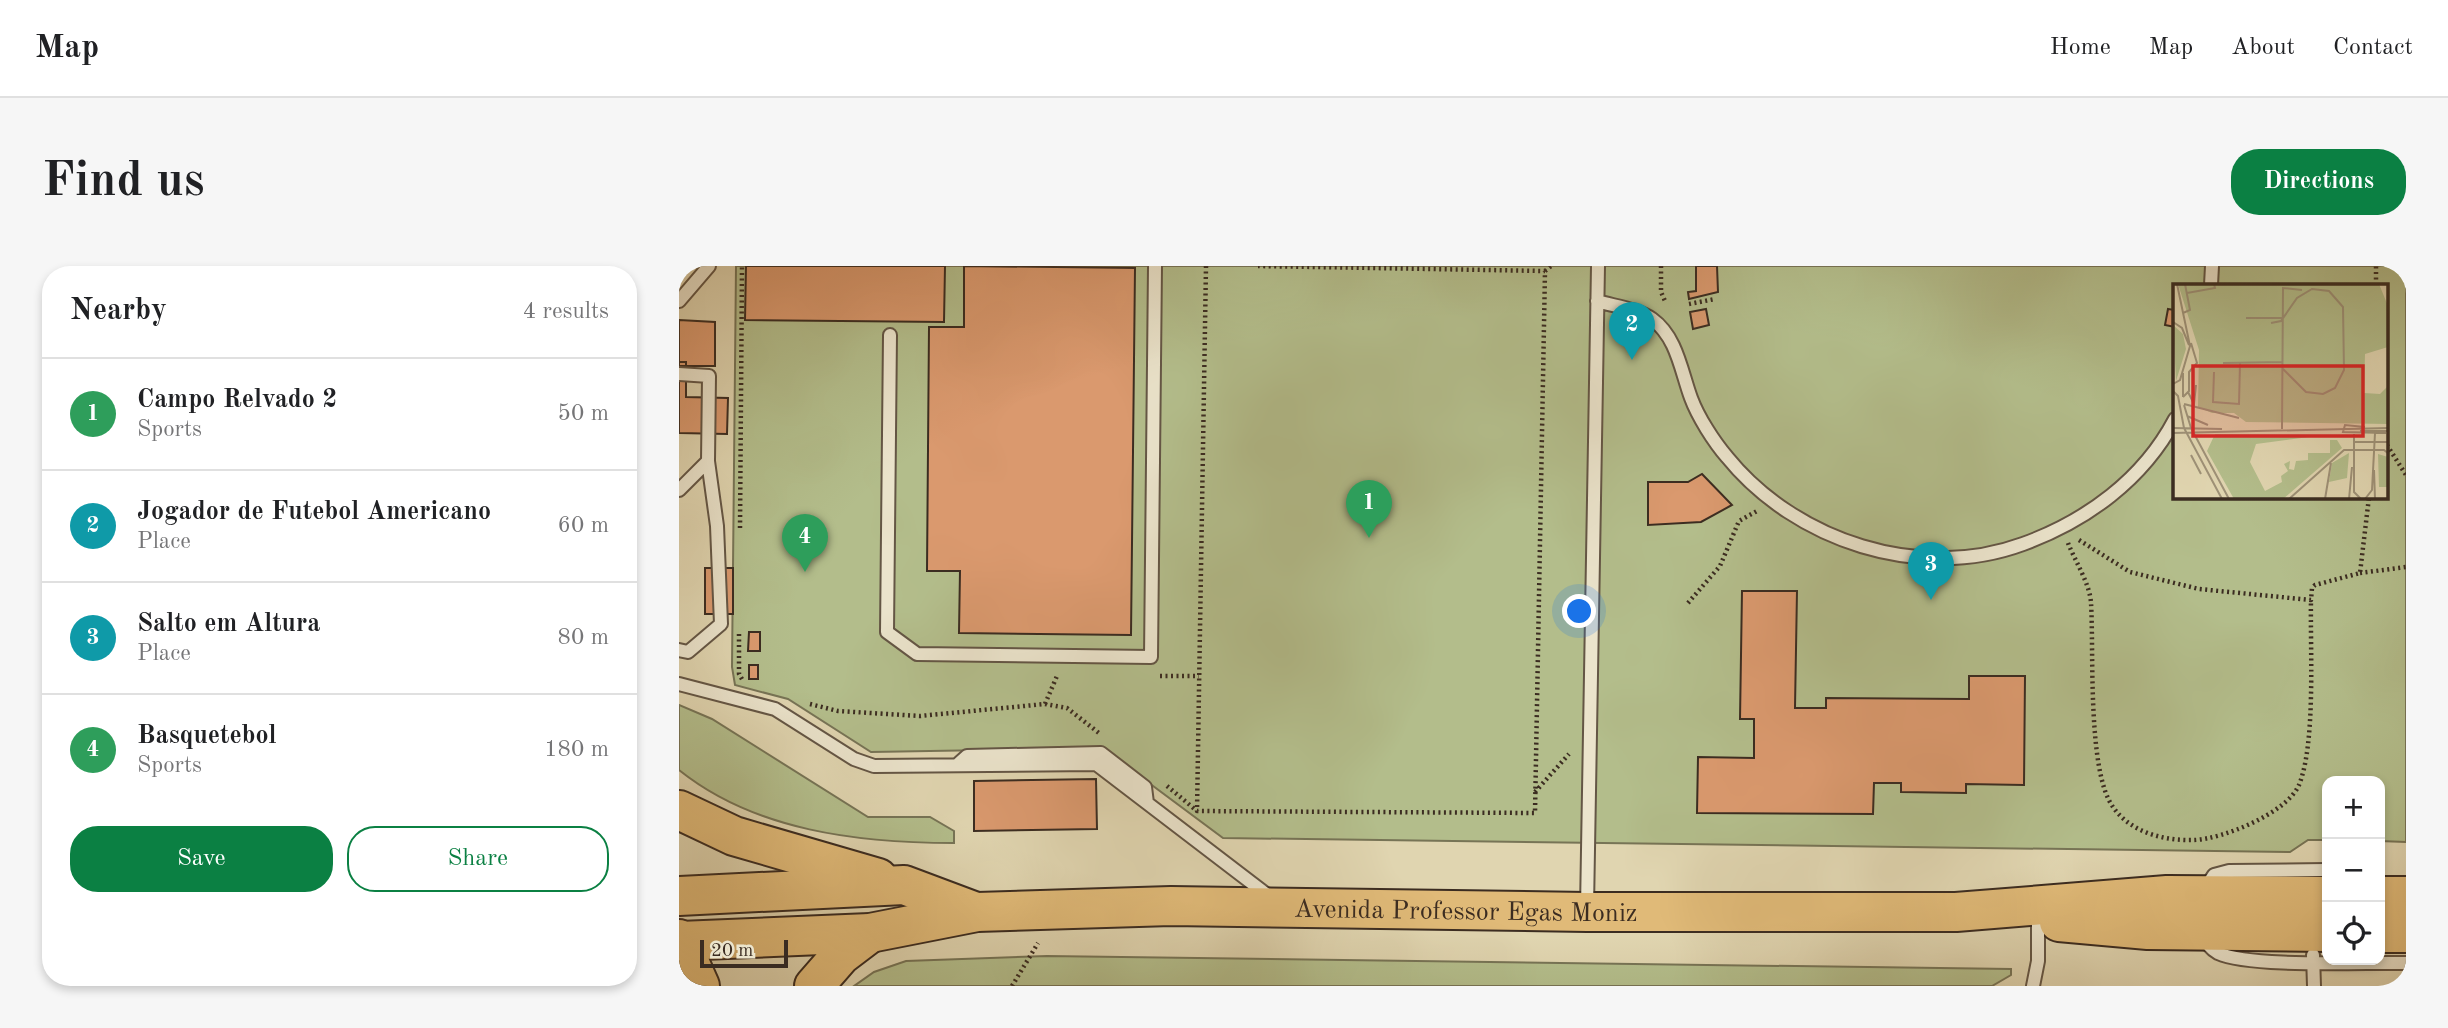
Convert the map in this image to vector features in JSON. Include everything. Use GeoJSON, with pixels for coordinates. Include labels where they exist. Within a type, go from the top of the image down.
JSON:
{"type":"FeatureCollection","features":[{"type":"Feature","properties":{"kind":"main road"},"geometry":{"type":"LineString","coordinates":[[679,810],[734,836],[904,885]]}},
{"type":"Feature","properties":{"kind":"main road","name":"Avenida Professor Egas Moniz"},"geometry":{"type":"LineString","coordinates":[[679,897],[904,885],[977,912]]}},
{"type":"Feature","properties":{"kind":"main road","name":"Avenida Professor Egas Moniz"},"geometry":{"type":"LineString","coordinates":[[679,940],[870,933],[977,912],[1171,906],[1587,912],[1956,912],[2167,894],[2205,913]]}},
{"type":"Feature","properties":{"kind":"main road","name":"Avenida Professor Egas Moniz"},"geometry":{"type":"LineString","coordinates":[[1956,912],[2148,930],[2205,913],[2320,915]]}},
{"type":"Feature","properties":{"kind":"main road"},"geometry":{"type":"LineString","coordinates":[[814,986],[841,955],[870,933]]}},
{"type":"Feature","properties":{"kind":"main road"},"geometry":{"type":"LineString","coordinates":[[2385,933],[2406,933]]}},
{"type":"Feature","properties":{"kind":"main road"},"geometry":{"type":"LineString","coordinates":[[679,940],[700,986]]}},
{"type":"Feature","properties":{"kind":"lane"},"geometry":{"type":"LineString","coordinates":[[679,301],[709,266]]}},
{"type":"Feature","properties":{"kind":"lane"},"geometry":{"type":"LineString","coordinates":[[890,335],[887,632],[917,654],[1151,657],[1155,266]]}},
{"type":"Feature","properties":{"kind":"lane"},"geometry":{"type":"LineString","coordinates":[[1587,912],[1598,266]]}},
{"type":"Feature","properties":{"kind":"lane"},"geometry":{"type":"LineString","coordinates":[[2211,284],[2212,266]]}},
{"type":"Feature","properties":{"kind":"lane"},"geometry":{"type":"LineString","coordinates":[[1597,301],[1651,318],[1672,340],[1692,401],[1726,457],[1773,502],[1825,534],[1883,553],[1944,559],[2004,551],[2062,530],[2118,492],[2164,441],[2173,423]]}},
{"type":"Feature","properties":{"kind":"lane"},"geometry":{"type":"LineString","coordinates":[[679,374],[709,376],[708,461],[717,526],[721,624],[688,652],[679,650]]}},
{"type":"Feature","properties":{"kind":"lane"},"geometry":{"type":"LineString","coordinates":[[679,490],[708,461]]}},
{"type":"Feature","properties":{"kind":"lane"},"geometry":{"type":"LineString","coordinates":[[679,684],[775,709],[854,759],[874,766],[1096,764],[1283,907]]}},
{"type":"Feature","properties":{"kind":"lane"},"geometry":{"type":"LineString","coordinates":[[2205,913],[2208,881],[2223,872],[2320,915],[2406,963]]}},
{"type":"Feature","properties":{"kind":"lane"},"geometry":{"type":"LineString","coordinates":[[2314,986],[2320,915]]}},
{"type":"Feature","properties":{"kind":"lane"},"geometry":{"type":"LineString","coordinates":[[2033,986],[2038,961],[2038,920]]}},
{"type":"Feature","properties":{"kind":"path"},"geometry":{"type":"LineString","coordinates":[[740,538],[742,266]]}},
{"type":"Feature","properties":{"kind":"path"},"geometry":{"type":"LineString","coordinates":[[1206,266],[1197,811],[1535,813],[1545,271]]}},
{"type":"Feature","properties":{"kind":"path"},"geometry":{"type":"LineString","coordinates":[[1258,266],[1545,271],[1551,266]]}},
{"type":"Feature","properties":{"kind":"path"},"geometry":{"type":"LineString","coordinates":[[1661,266],[1661,292],[1666,301]]}},
{"type":"Feature","properties":{"kind":"path"},"geometry":{"type":"LineString","coordinates":[[2375,284],[2376,266]]}},
{"type":"Feature","properties":{"kind":"path"},"geometry":{"type":"LineString","coordinates":[[1689,304],[1715,299]]}},
{"type":"Feature","properties":{"kind":"path"},"geometry":{"type":"LineString","coordinates":[[2389,447],[2406,475]]}},
{"type":"Feature","properties":{"kind":"path"},"geometry":{"type":"LineString","coordinates":[[2360,573],[2369,499]]}},
{"type":"Feature","properties":{"kind":"path"},"geometry":{"type":"LineString","coordinates":[[1688,603],[1720,566],[1739,521],[1773,502]]}},
{"type":"Feature","properties":{"kind":"path"},"geometry":{"type":"LineString","coordinates":[[2062,530],[2130,572],[2199,589],[2311,600]]}},
{"type":"Feature","properties":{"kind":"path"},"geometry":{"type":"LineString","coordinates":[[2062,530],[2091,600],[2089,657],[2100,771],[2113,807],[2139,830],[2173,841],[2210,839],[2241,828],[2276,808],[2298,788],[2308,753],[2311,600],[2315,585],[2360,573],[2406,567]]}},
{"type":"Feature","properties":{"kind":"path"},"geometry":{"type":"LineString","coordinates":[[740,633],[739,674],[744,682]]}},
{"type":"Feature","properties":{"kind":"path"},"geometry":{"type":"LineString","coordinates":[[808,704],[838,711],[920,716],[1045,704]]}},
{"type":"Feature","properties":{"kind":"path"},"geometry":{"type":"LineString","coordinates":[[1535,793],[1592,728]]}},
{"type":"Feature","properties":{"kind":"path"},"geometry":{"type":"LineString","coordinates":[[1012,986],[1059,909]]}},
{"type":"Feature","properties":{"kind":"green space"},"geometry":{"type":"Polygon","coordinates":[[[736,266],[2406,266],[2406,842],[2385,841],[2385,776],[2322,776],[2322,840],[2308,840],[2290,852],[1223,838],[1102,748],[871,752],[788,699],[735,685],[732,667],[736,266]]]}},
{"type":"Feature","properties":{"kind":"green space"},"geometry":{"type":"Polygon","coordinates":[[[679,705],[712,719],[868,817],[930,817],[954,831],[954,843],[882,840],[809,829],[774,820],[709,791],[679,770],[679,705]]]}},
{"type":"Feature","properties":{"kind":"green space"},"geometry":{"type":"Polygon","coordinates":[[[1047,956],[2011,969],[2011,975],[1992,986],[854,986],[874,972],[906,961],[1047,956]]]}},
{"type":"Feature","properties":{"kind":"building"},"geometry":{"type":"Polygon","coordinates":[[[746,266],[945,266],[944,322],[745,320],[746,266]]]}},
{"type":"Feature","properties":{"kind":"building"},"geometry":{"type":"Polygon","coordinates":[[[964,266],[1135,268],[1131,635],[959,633],[960,571],[927,571],[929,327],[964,327],[964,266]]]}},
{"type":"Feature","properties":{"kind":"building"},"geometry":{"type":"Polygon","coordinates":[[[1696,266],[1717,266],[1718,292],[1689,299],[1688,292],[1696,291],[1696,266]]]}},
{"type":"Feature","properties":{"kind":"building"},"geometry":{"type":"Polygon","coordinates":[[[1706,309],[1709,325],[1693,329],[1690,312],[1706,309]]]}},
{"type":"Feature","properties":{"kind":"building"},"geometry":{"type":"Polygon","coordinates":[[[2168,309],[2173,310],[2173,327],[2165,325],[2168,309]]]}},
{"type":"Feature","properties":{"kind":"building"},"geometry":{"type":"Polygon","coordinates":[[[679,320],[715,322],[715,366],[679,366],[679,320]]]}},
{"type":"Feature","properties":{"kind":"building"},"geometry":{"type":"Polygon","coordinates":[[[679,362],[686,362],[686,397],[728,398],[727,434],[679,433],[679,362]]]}},
{"type":"Feature","properties":{"kind":"building"},"geometry":{"type":"Polygon","coordinates":[[[1702,474],[1732,505],[1701,522],[1648,525],[1648,482],[1688,482],[1702,474]]]}},
{"type":"Feature","properties":{"kind":"building"},"geometry":{"type":"Polygon","coordinates":[[[705,568],[733,568],[733,614],[705,614],[705,568]]]}},
{"type":"Feature","properties":{"kind":"building"},"geometry":{"type":"Polygon","coordinates":[[[1742,591],[1797,591],[1795,708],[1826,708],[1826,698],[1969,699],[1969,676],[2025,676],[2024,785],[1966,784],[1966,793],[1901,792],[1901,783],[1874,783],[1873,814],[1697,813],[1698,757],[1754,758],[1754,719],[1740,719],[1742,591]]]}},
{"type":"Feature","properties":{"kind":"building"},"geometry":{"type":"Polygon","coordinates":[[[749,632],[760,632],[760,651],[748,651],[749,632]]]}},
{"type":"Feature","properties":{"kind":"building"},"geometry":{"type":"Polygon","coordinates":[[[749,665],[758,665],[758,679],[749,679],[749,665]]]}},
{"type":"Feature","properties":{"kind":"building"},"geometry":{"type":"Polygon","coordinates":[[[1096,779],[1097,829],[974,831],[974,781],[1096,779]]]}},
{"type":"Feature","properties":{"kind":"place","name":"Jogador de Futebol Americano"},"geometry":{"type":"Point","coordinates":[1632,360]}},
{"type":"Feature","properties":{"kind":"place","name":"Campo Relvado 2"},"geometry":{"type":"Point","coordinates":[1369,538]}},
{"type":"Feature","properties":{"kind":"place","name":"Basquetebol"},"geometry":{"type":"Point","coordinates":[805,572]}},
{"type":"Feature","properties":{"kind":"place","name":"Salto em Altura"},"geometry":{"type":"Point","coordinates":[1931,600]}}]}
